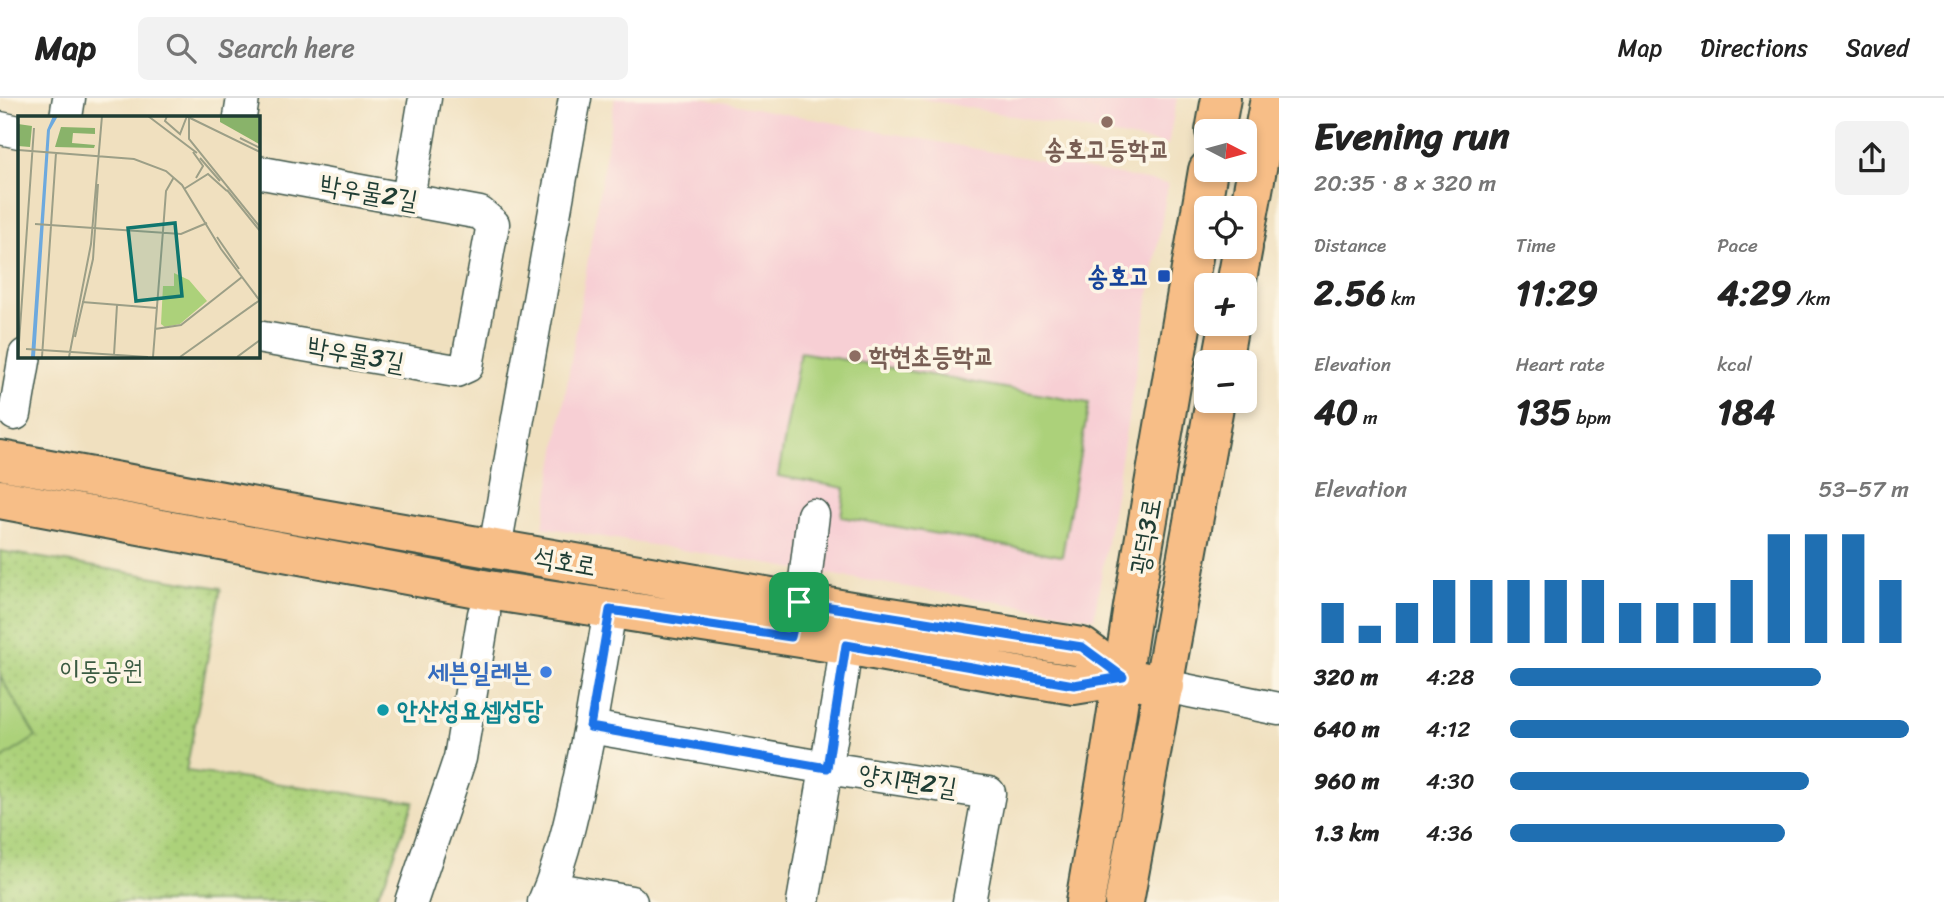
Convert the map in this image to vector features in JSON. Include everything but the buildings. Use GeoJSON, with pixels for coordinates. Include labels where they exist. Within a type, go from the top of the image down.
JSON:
{"type":"FeatureCollection","features":[{"type":"Feature","properties":{"kind":"main road"},"geometry":{"type":"LineString","coordinates":[[1217,119],[1221,98]]}},
{"type":"Feature","properties":{"kind":"main road"},"geometry":{"type":"LineString","coordinates":[[1252,196],[1270,98]]}},
{"type":"Feature","properties":{"kind":"main road","name":"광덕3로"},"geometry":{"type":"LineString","coordinates":[[1085,902],[1206,182]]}},
{"type":"Feature","properties":{"kind":"main road","name":"광덕3로"},"geometry":{"type":"LineString","coordinates":[[1124,902],[1213,413]]}},
{"type":"Feature","properties":{"kind":"main road","name":"석호로"},"geometry":{"type":"LineString","coordinates":[[0,460],[271,510],[848,628],[1074,685],[1123,677],[1165,686]]}},
{"type":"Feature","properties":{"kind":"main road","name":"석호로"},"geometry":{"type":"LineString","coordinates":[[0,499],[488,590],[610,610],[795,619]]}},
{"type":"Feature","properties":{"kind":"street"},"geometry":{"type":"LineString","coordinates":[[66,116],[69,98]]}},
{"type":"Feature","properties":{"kind":"street"},"geometry":{"type":"LineString","coordinates":[[240,116],[243,98]]}},
{"type":"Feature","properties":{"kind":"street"},"geometry":{"type":"LineString","coordinates":[[408,198],[425,98]]}},
{"type":"Feature","properties":{"kind":"street"},"geometry":{"type":"LineString","coordinates":[[498,531],[575,98]]}},
{"type":"Feature","properties":{"kind":"street"},"geometry":{"type":"LineString","coordinates":[[0,128],[18,132]]}},
{"type":"Feature","properties":{"kind":"street","name":"박우물2길"},"geometry":{"type":"LineString","coordinates":[[259,172],[480,213],[492,224],[467,366],[456,371]]}},
{"type":"Feature","properties":{"kind":"street","name":"박우물3길"},"geometry":{"type":"LineString","coordinates":[[259,337],[456,371]]}},
{"type":"Feature","properties":{"kind":"street"},"geometry":{"type":"LineString","coordinates":[[15,414],[25,357]]}},
{"type":"Feature","properties":{"kind":"street"},"geometry":{"type":"LineString","coordinates":[[795,619],[805,579],[813,515]]}},
{"type":"Feature","properties":{"kind":"street"},"geometry":{"type":"LineString","coordinates":[[610,610],[572,815],[547,895],[631,902]]}},
{"type":"Feature","properties":{"kind":"street"},"geometry":{"type":"LineString","coordinates":[[411,902],[460,758],[485,614]]}},
{"type":"Feature","properties":{"kind":"street"},"geometry":{"type":"LineString","coordinates":[[803,902],[848,628]]}},
{"type":"Feature","properties":{"kind":"street"},"geometry":{"type":"LineString","coordinates":[[1165,686],[1279,709]]}},
{"type":"Feature","properties":{"kind":"street","name":"양지편2길"},"geometry":{"type":"LineString","coordinates":[[590,727],[989,793],[969,902]]}},
{"type":"Feature","properties":{"kind":"shaded area","name":"학현초등학교"},"geometry":{"type":"Polygon","coordinates":[[[615,98],[700,98],[1168,184],[1094,618],[543,527],[615,98]]]}},
{"type":"Feature","properties":{"kind":"shaded area","name":"송호고등학교"},"geometry":{"type":"Polygon","coordinates":[[[917,98],[1177,98],[1168,145],[917,98]]]}},
{"type":"Feature","properties":{"kind":"green space"},"geometry":{"type":"Polygon","coordinates":[[[800,352],[1089,403],[1062,556],[841,517],[845,488],[778,476],[800,352]]]}},
{"type":"Feature","properties":{"kind":"green space","name":"이동공원"},"geometry":{"type":"Polygon","coordinates":[[[0,551],[221,588],[186,771],[414,802],[385,880],[373,902],[0,902],[0,551]]]}},
{"type":"Feature","properties":{"kind":"green space"},"geometry":{"type":"Polygon","coordinates":[[[0,676],[36,737],[0,760],[0,676]]]}},
{"type":"Feature","properties":{"kind":"place","name":"송호고등학교"},"geometry":{"type":"Point","coordinates":[1107,122]}},
{"type":"Feature","properties":{"kind":"place","name":"송호고"},"geometry":{"type":"Point","coordinates":[1164,276]}},
{"type":"Feature","properties":{"kind":"place","name":"학현초등학교"},"geometry":{"type":"Point","coordinates":[855,356]}},
{"type":"Feature","properties":{"kind":"place","name":"세븐일레븐"},"geometry":{"type":"Point","coordinates":[546,672]}},
{"type":"Feature","properties":{"kind":"place","name":"안산성요셉성당"},"geometry":{"type":"Point","coordinates":[383,710]}},
{"type":"Feature","properties":{"kind":"route"},"geometry":{"type":"LineString","coordinates":[[799,602],[1082,647],[1123,677],[1074,685],[846,645],[827,768],[590,727],[610,610],[791,637],[799,602]]}}]}
